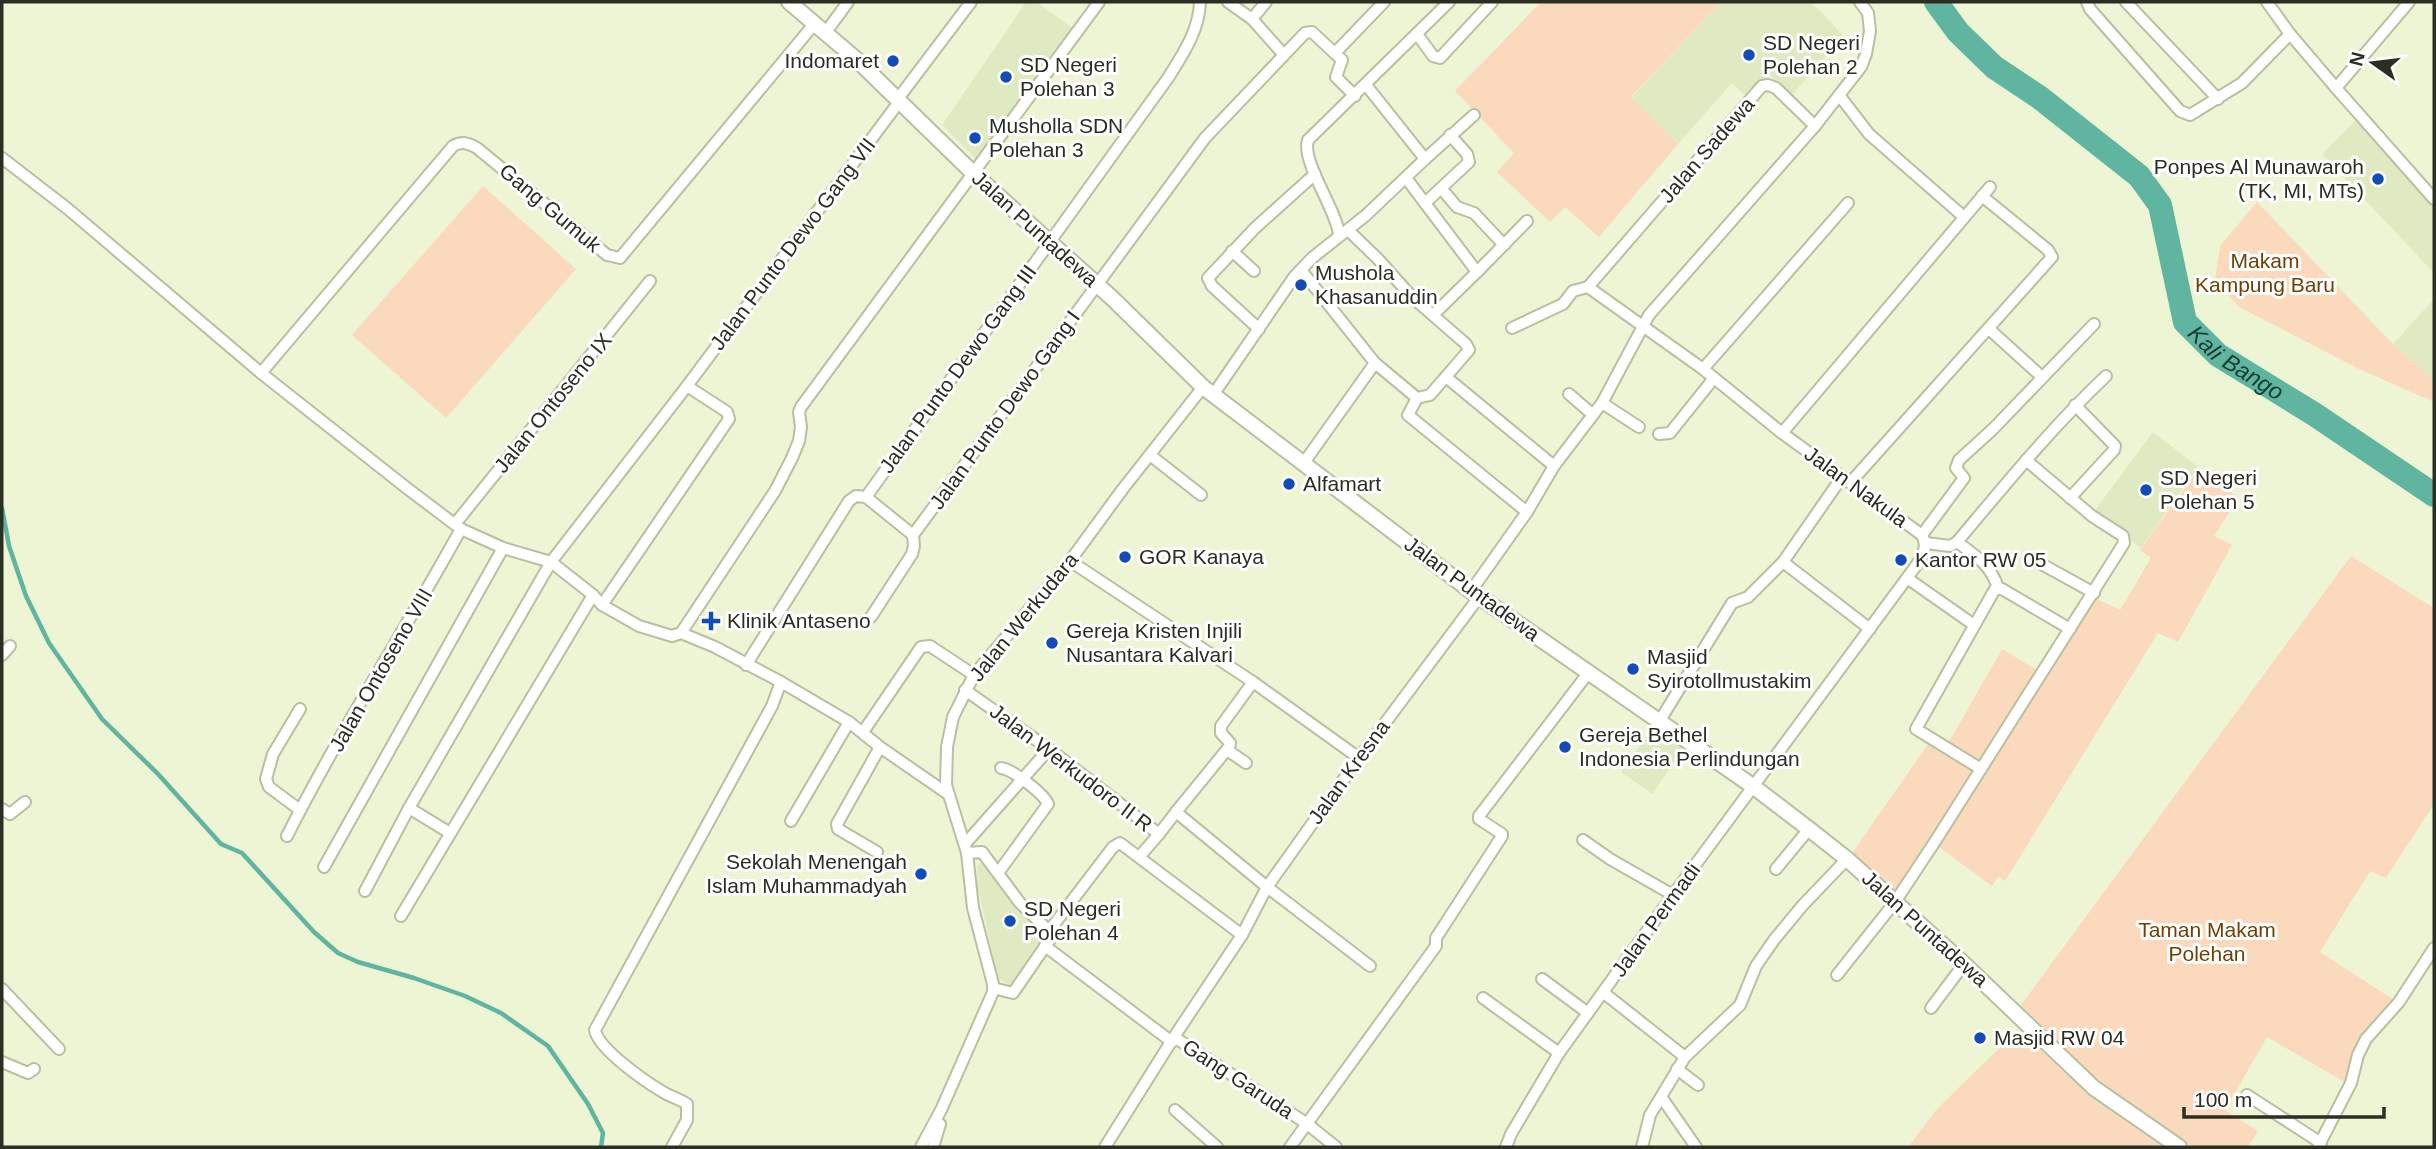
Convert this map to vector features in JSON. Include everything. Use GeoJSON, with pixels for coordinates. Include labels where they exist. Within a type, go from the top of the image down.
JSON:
{"type":"FeatureCollection","features":[{"type":"Feature","properties":{"kind":"street","name":"Jalan Puntadewa"},"geometry":{"type":"LineString","coordinates":[[789,2],[1097,285],[1208,391],[1475,594],[1754,787],[1847,859],[1964,964],[2094,1088],[2179,1147]]}},
{"type":"Feature","properties":{"kind":"street"},"geometry":{"type":"LineString","coordinates":[[820,28],[848,2]]}},
{"type":"Feature","properties":{"kind":"street","name":"Jalan Punto Dewo Gang VII"},"geometry":{"type":"LineString","coordinates":[[365,891],[409,808],[551,562],[687,386],[971,2]]}},
{"type":"Feature","properties":{"kind":"street"},"geometry":{"type":"LineString","coordinates":[[681,634],[775,491],[799,441],[799,412],[909,257],[974,174],[1099,2]]}},
{"type":"Feature","properties":{"kind":"street","name":"Jalan Punto Dewo Gang III"},"geometry":{"type":"LineString","coordinates":[[746,665],[849,501],[856,496],[866,497],[1136,123],[1189,44],[1197,24],[1200,2]]}},
{"type":"Feature","properties":{"kind":"street"},"geometry":{"type":"LineString","coordinates":[[1228,2],[1252,19],[1284,55]]}},
{"type":"Feature","properties":{"kind":"street"},"geometry":{"type":"LineString","coordinates":[[1252,19],[1266,2]]}},
{"type":"Feature","properties":{"kind":"street"},"geometry":{"type":"LineString","coordinates":[[1355,96],[1336,77],[1342,60],[1335,53],[1384,2]]}},
{"type":"Feature","properties":{"kind":"street"},"geometry":{"type":"LineString","coordinates":[[1449,2],[1308,140],[1307,146],[1315,174],[1344,232],[1378,259],[1398,284],[1434,314],[1469,350],[1430,395],[1418,398],[1408,415],[1412,421],[1436,437],[1527,512]]}},
{"type":"Feature","properties":{"kind":"street"},"geometry":{"type":"LineString","coordinates":[[1417,34],[1433,56],[1440,58],[1492,2]]}},
{"type":"Feature","properties":{"kind":"street"},"geometry":{"type":"LineString","coordinates":[[1475,594],[1554,466],[1602,403],[1649,315],[1815,126],[1861,67],[1866,54],[1870,23],[1868,13],[1860,2]]}},
{"type":"Feature","properties":{"kind":"street"},"geometry":{"type":"LineString","coordinates":[[2087,2],[2090,9],[2180,111],[2190,115],[2242,83],[2290,34]]}},
{"type":"Feature","properties":{"kind":"street"},"geometry":{"type":"LineString","coordinates":[[2126,2],[2218,99]]}},
{"type":"Feature","properties":{"kind":"street"},"geometry":{"type":"LineString","coordinates":[[2267,2],[2336,88],[2432,193]]}},
{"type":"Feature","properties":{"kind":"street"},"geometry":{"type":"LineString","coordinates":[[2336,88],[2409,2]]}},
{"type":"Feature","properties":{"kind":"street","name":"Gang Gumuk"},"geometry":{"type":"LineString","coordinates":[[261,373],[453,146],[465,143],[477,148],[607,255],[620,258],[820,28]]}},
{"type":"Feature","properties":{"kind":"street","name":"Jalan Punto Dewo Gang I"},"geometry":{"type":"LineString","coordinates":[[871,617],[912,554],[913,536],[1205,138],[1309,31],[1335,53]]}},
{"type":"Feature","properties":{"kind":"street"},"geometry":{"type":"LineString","coordinates":[[1366,85],[1425,159]]}},
{"type":"Feature","properties":{"kind":"street","name":"Jalan Sadewa"},"geometry":{"type":"LineString","coordinates":[[1588,288],[1762,86],[1776,88],[1815,126]]}},
{"type":"Feature","properties":{"kind":"street"},"geometry":{"type":"LineString","coordinates":[[1839,95],[1869,135],[1964,217]]}},
{"type":"Feature","properties":{"kind":"street","name":"Jalan Werkudara"},"geometry":{"type":"LineString","coordinates":[[993,988],[973,908],[966,848],[948,794],[947,747],[950,728],[965,690],[974,675],[1070,561],[1150,455],[1259,329],[1301,270],[1474,115]]}},
{"type":"Feature","properties":{"kind":"street"},"geometry":{"type":"LineString","coordinates":[[1425,203],[1469,162],[1467,154],[1450,135]]}},
{"type":"Feature","properties":{"kind":"street"},"geometry":{"type":"LineString","coordinates":[[2,158],[68,209],[261,373],[458,526],[503,548],[551,562],[602,605],[639,626],[672,636],[681,634],[715,647],[781,682],[849,722],[948,794]]}},
{"type":"Feature","properties":{"kind":"street"},"geometry":{"type":"LineString","coordinates":[[1259,329],[1209,283],[1210,274],[1315,174]]}},
{"type":"Feature","properties":{"kind":"street"},"geometry":{"type":"LineString","coordinates":[[1406,178],[1477,272]]}},
{"type":"Feature","properties":{"kind":"street"},"geometry":{"type":"LineString","coordinates":[[1782,433],[1990,187]]}},
{"type":"Feature","properties":{"kind":"street"},"geometry":{"type":"LineString","coordinates":[[1441,188],[1457,207],[1474,213],[1504,244]]}},
{"type":"Feature","properties":{"kind":"street"},"geometry":{"type":"LineString","coordinates":[[1659,722],[1732,603],[1748,597],[1783,562],[1846,480],[1989,329],[2052,257],[2049,250],[1982,196]]}},
{"type":"Feature","properties":{"kind":"street"},"geometry":{"type":"LineString","coordinates":[[1703,369],[1849,203]]}},
{"type":"Feature","properties":{"kind":"street"},"geometry":{"type":"LineString","coordinates":[[1434,314],[1527,221]]}},
{"type":"Feature","properties":{"kind":"street"},"geometry":{"type":"LineString","coordinates":[[1232,251],[1254,271]]}},
{"type":"Feature","properties":{"kind":"street"},"geometry":{"type":"LineString","coordinates":[[1301,270],[1375,363],[1418,398]]}},
{"type":"Feature","properties":{"kind":"street","name":"Jalan Ontoseno IX"},"geometry":{"type":"LineString","coordinates":[[458,526],[650,281]]}},
{"type":"Feature","properties":{"kind":"street"},"geometry":{"type":"LineString","coordinates":[[1512,328],[1563,304],[1573,290],[1588,288],[1644,327]]}},
{"type":"Feature","properties":{"kind":"street"},"geometry":{"type":"LineString","coordinates":[[2094,324],[1993,429],[1959,460],[1956,468],[1964,478],[1924,539],[1950,546],[1957,542],[2075,405],[2106,376]]}},
{"type":"Feature","properties":{"kind":"street","name":"Jalan Nakula"},"geometry":{"type":"LineString","coordinates":[[1644,327],[1703,369],[1782,433],[1924,539],[1926,549],[1907,578],[1754,787]]}},
{"type":"Feature","properties":{"kind":"street"},"geometry":{"type":"LineString","coordinates":[[1989,329],[2042,377]]}},
{"type":"Feature","properties":{"kind":"street"},"geometry":{"type":"LineString","coordinates":[[1303,464],[1375,363]]}},
{"type":"Feature","properties":{"kind":"street"},"geometry":{"type":"LineString","coordinates":[[1446,377],[1554,466]]}},
{"type":"Feature","properties":{"kind":"street"},"geometry":{"type":"LineString","coordinates":[[1659,434],[1670,433],[1714,378]]}},
{"type":"Feature","properties":{"kind":"street"},"geometry":{"type":"LineString","coordinates":[[602,605],[729,419],[727,412],[687,386]]}},
{"type":"Feature","properties":{"kind":"street"},"geometry":{"type":"LineString","coordinates":[[1569,394],[1592,414]]}},
{"type":"Feature","properties":{"kind":"street"},"geometry":{"type":"LineString","coordinates":[[1602,403],[1639,427]]}},
{"type":"Feature","properties":{"kind":"street"},"geometry":{"type":"LineString","coordinates":[[2070,498],[2115,446],[2075,405]]}},
{"type":"Feature","properties":{"kind":"street"},"geometry":{"type":"LineString","coordinates":[[1150,455],[1201,495]]}},
{"type":"Feature","properties":{"kind":"street"},"geometry":{"type":"LineString","coordinates":[[1837,975],[1895,902],[1936,841],[2094,593],[2125,539],[2070,498],[2026,460]]}},
{"type":"Feature","properties":{"kind":"street"},"geometry":{"type":"LineString","coordinates":[[866,497],[913,536]]}},
{"type":"Feature","properties":{"kind":"street","name":"Jalan Ontoseno VIII"},"geometry":{"type":"LineString","coordinates":[[287,836],[458,526]]}},
{"type":"Feature","properties":{"kind":"street"},"geometry":{"type":"LineString","coordinates":[[1957,542],[1990,568],[1998,589],[2070,629]]}},
{"type":"Feature","properties":{"kind":"street"},"geometry":{"type":"LineString","coordinates":[[324,867],[503,548]]}},
{"type":"Feature","properties":{"kind":"street"},"geometry":{"type":"LineString","coordinates":[[2029,557],[2094,593]]}},
{"type":"Feature","properties":{"kind":"street"},"geometry":{"type":"LineString","coordinates":[[1070,561],[1253,682],[1359,758]]}},
{"type":"Feature","properties":{"kind":"street"},"geometry":{"type":"LineString","coordinates":[[1783,562],[1870,629]]}},
{"type":"Feature","properties":{"kind":"street"},"geometry":{"type":"LineString","coordinates":[[1907,578],[1974,625]]}},
{"type":"Feature","properties":{"kind":"street"},"geometry":{"type":"LineString","coordinates":[[1980,769],[1916,729],[1995,589],[1998,589]]}},
{"type":"Feature","properties":{"kind":"street","name":"Jalan Kresna"},"geometry":{"type":"LineString","coordinates":[[1105,1147],[1242,935],[1268,887],[1475,594]]}},
{"type":"Feature","properties":{"kind":"street"},"geometry":{"type":"LineString","coordinates":[[401,916],[593,595]]}},
{"type":"Feature","properties":{"kind":"street"},"geometry":{"type":"LineString","coordinates":[[2,655],[10,646]]}},
{"type":"Feature","properties":{"kind":"street"},"geometry":{"type":"LineString","coordinates":[[863,732],[921,647],[930,646],[974,675]]}},
{"type":"Feature","properties":{"kind":"street"},"geometry":{"type":"LineString","coordinates":[[1290,1147],[1436,946],[1436,938],[1502,836],[1479,819],[1479,816],[1589,672]]}},
{"type":"Feature","properties":{"kind":"street"},"geometry":{"type":"LineString","coordinates":[[672,1147],[687,1119],[687,1104],[628,1068],[596,1035],[597,1025],[772,706],[781,682]]}},
{"type":"Feature","properties":{"kind":"street"},"geometry":{"type":"LineString","coordinates":[[1176,812],[1227,750],[1230,743],[1221,733],[1221,726],[1253,682]]}},
{"type":"Feature","properties":{"kind":"street","name":"Jalan Werkudoro II R"},"geometry":{"type":"LineString","coordinates":[[965,690],[1049,749],[1159,834],[1176,812],[1370,966]]}},
{"type":"Feature","properties":{"kind":"street"},"geometry":{"type":"LineString","coordinates":[[300,709],[273,754],[266,779],[270,788],[300,810]]}},
{"type":"Feature","properties":{"kind":"street"},"geometry":{"type":"LineString","coordinates":[[791,821],[849,722]]}},
{"type":"Feature","properties":{"kind":"street"},"geometry":{"type":"LineString","coordinates":[[877,852],[838,829],[837,824],[880,747]]}},
{"type":"Feature","properties":{"kind":"street"},"geometry":{"type":"LineString","coordinates":[[921,1147],[941,1110],[993,988],[1013,993],[1053,935],[1020,902],[982,852],[966,848],[1049,749]]}},
{"type":"Feature","properties":{"kind":"street"},"geometry":{"type":"LineString","coordinates":[[1227,750],[1246,764]]}},
{"type":"Feature","properties":{"kind":"street"},"geometry":{"type":"LineString","coordinates":[[998,873],[1048,804],[1046,798],[1023,780],[1001,768]]}},
{"type":"Feature","properties":{"kind":"street","name":"Jalan Permadi"},"geometry":{"type":"LineString","coordinates":[[1506,1147],[1559,1053],[1754,787]]}},
{"type":"Feature","properties":{"kind":"street"},"geometry":{"type":"LineString","coordinates":[[2,809],[10,814],[25,802]]}},
{"type":"Feature","properties":{"kind":"street"},"geometry":{"type":"LineString","coordinates":[[409,808],[450,833]]}},
{"type":"Feature","properties":{"kind":"street"},"geometry":{"type":"LineString","coordinates":[[1776,869],[1808,829]]}},
{"type":"Feature","properties":{"kind":"street"},"geometry":{"type":"LineString","coordinates":[[1140,856],[1159,834]]}},
{"type":"Feature","properties":{"kind":"street"},"geometry":{"type":"LineString","coordinates":[[1583,840],[1610,859],[1673,895]]}},
{"type":"Feature","properties":{"kind":"street"},"geometry":{"type":"LineString","coordinates":[[1049,931],[1113,847],[1121,843],[1242,935]]}},
{"type":"Feature","properties":{"kind":"street"},"geometry":{"type":"LineString","coordinates":[[1642,1147],[1650,1115],[1685,1056],[1740,1005],[1756,965],[1773,940],[1847,859]]}},
{"type":"Feature","properties":{"kind":"street","name":"Gang Garuda"},"geometry":{"type":"LineString","coordinates":[[1045,946],[1172,1040],[1306,1124],[1336,1147]]}},
{"type":"Feature","properties":{"kind":"street"},"geometry":{"type":"LineString","coordinates":[[2247,1095],[2319,1145],[2351,1083],[2358,1055],[2367,1039],[2399,1002],[2434,948]]}},
{"type":"Feature","properties":{"kind":"street"},"geometry":{"type":"LineString","coordinates":[[1931,1008],[1964,964]]}},
{"type":"Feature","properties":{"kind":"street"},"geometry":{"type":"LineString","coordinates":[[1542,979],[1588,1013]]}},
{"type":"Feature","properties":{"kind":"street"},"geometry":{"type":"LineString","coordinates":[[2,989],[59,1049]]}},
{"type":"Feature","properties":{"kind":"street"},"geometry":{"type":"LineString","coordinates":[[1604,993],[1685,1056]]}},
{"type":"Feature","properties":{"kind":"street"},"geometry":{"type":"LineString","coordinates":[[1483,998],[1559,1053]]}},
{"type":"Feature","properties":{"kind":"street"},"geometry":{"type":"LineString","coordinates":[[2,1062],[28,1073],[34,1069]]}},
{"type":"Feature","properties":{"kind":"street"},"geometry":{"type":"LineString","coordinates":[[1677,1069],[1698,1085]]}},
{"type":"Feature","properties":{"kind":"street"},"geometry":{"type":"LineString","coordinates":[[1662,1098],[1696,1147]]}},
{"type":"Feature","properties":{"kind":"street"},"geometry":{"type":"LineString","coordinates":[[933,1147],[941,1110]]}},
{"type":"Feature","properties":{"kind":"street"},"geometry":{"type":"LineString","coordinates":[[1175,1111],[1217,1147]]}},
{"type":"Feature","properties":{"kind":"shaded area","name":"SD Negeri Polehan 3"},"geometry":{"type":"Polygon","coordinates":[[[1026,2],[1036,2],[1073,28],[976,159],[942,125],[1026,2]]]}},
{"type":"Feature","properties":{"kind":"shaded area","name":"SD Negeri Polehan 2"},"geometry":{"type":"Polygon","coordinates":[[[1721,2],[1811,2],[1844,36],[1791,96],[1769,74],[1748,98],[1732,83],[1678,144],[1631,98],[1721,2]]]}},
{"type":"Feature","properties":{"kind":"shaded area","name":"Ponpes Al Munawaroh (TK, MI, MTs)"},"geometry":{"type":"Polygon","coordinates":[[[2356,120],[2434,205],[2434,273],[2322,154],[2356,120]]]}},
{"type":"Feature","properties":{"kind":"shaded area"},"geometry":{"type":"Polygon","coordinates":[[[2434,299],[2434,380],[2393,344],[2434,299]]]}},
{"type":"Feature","properties":{"kind":"shaded area","name":"SD Negeri Polehan 5"},"geometry":{"type":"Polygon","coordinates":[[[2153,432],[2198,467],[2141,548],[2093,513],[2153,432]]]}},
{"type":"Feature","properties":{"kind":"shaded area"},"geometry":{"type":"Polygon","coordinates":[[[1653,727],[1684,748],[1652,794],[1621,772],[1653,727]]]}},
{"type":"Feature","properties":{"kind":"shaded area","name":"SD Negeri Polehan 4"},"geometry":{"type":"Polygon","coordinates":[[[985,861],[1050,936],[1014,988],[998,978],[977,885],[977,865],[985,861]]]}},
{"type":"Feature","properties":{"kind":"green space"},"geometry":{"type":"Polygon","coordinates":[[[1541,2],[1721,2],[1631,97],[1678,144],[1599,237],[1565,207],[1550,222],[1497,172],[1514,153],[1455,91],[1541,2]]]}},
{"type":"Feature","properties":{"kind":"green space"},"geometry":{"type":"Polygon","coordinates":[[[483,186],[576,269],[446,418],[352,335],[483,186]]]}},
{"type":"Feature","properties":{"kind":"green space","name":"Makam Kampung Baru"},"geometry":{"type":"Polygon","coordinates":[[[2257,202],[2393,344],[2434,380],[2434,402],[2359,369],[2239,307],[2215,280],[2220,246],[2257,202]]]}},
{"type":"Feature","properties":{"kind":"green space"},"geometry":{"type":"Polygon","coordinates":[[[2198,470],[2239,498],[2214,536],[2232,545],[2178,642],[2158,633],[2005,881],[1998,877],[1992,886],[1932,842],[1896,895],[1850,856],[1931,740],[1946,747],[2002,649],[2045,675],[2095,598],[2120,610],[2151,558],[2140,550],[2198,470]]]}},
{"type":"Feature","properties":{"kind":"green space","name":"Taman Makam Polehan"},"geometry":{"type":"Polygon","coordinates":[[[2351,556],[2434,608],[2434,804],[2386,878],[2370,871],[2320,952],[2394,1000],[2364,1038],[2354,1057],[2346,1083],[2267,1037],[2225,1110],[2258,1131],[2248,1147],[2191,1147],[2157,1125],[2094,1076],[2067,1053],[2021,1005],[2351,556]]]}},
{"type":"Feature","properties":{"kind":"green space"},"geometry":{"type":"Polygon","coordinates":[[[2019,1029],[2087,1094],[2162,1147],[1908,1147],[1937,1109],[2019,1029]]]}},
{"type":"Feature","properties":{"kind":"waterway","name":"Kali Bango"},"geometry":{"type":"LineString","coordinates":[[1936,2],[1958,32],[1994,67],[2039,97],[2139,176],[2160,205],[2185,322],[2218,355],[2314,414],[2434,495]]}},
{"type":"Feature","properties":{"kind":"waterway"},"geometry":{"type":"LineString","coordinates":[[2,508],[9,546],[26,596],[49,643],[102,719],[158,774],[221,844],[242,853],[314,932],[338,953],[358,962],[465,996],[501,1013],[548,1046],[588,1104],[603,1133],[601,1147]]}},
{"type":"Feature","properties":{"kind":"place","name":"SD Negeri Polehan 2"},"geometry":{"type":"Point","coordinates":[1749,55]}},
{"type":"Feature","properties":{"kind":"place","name":"Indomaret"},"geometry":{"type":"Point","coordinates":[893,61]}},
{"type":"Feature","properties":{"kind":"place","name":"SD Negeri Polehan 3"},"geometry":{"type":"Point","coordinates":[1006,77]}},
{"type":"Feature","properties":{"kind":"place","name":"Musholla SDN Polehan 3"},"geometry":{"type":"Point","coordinates":[975,138]}},
{"type":"Feature","properties":{"kind":"place","name":"Ponpes Al Munawaroh (TK, MI, MTs)"},"geometry":{"type":"Point","coordinates":[2378,179]}},
{"type":"Feature","properties":{"kind":"place","name":"Mushola Khasanuddin"},"geometry":{"type":"Point","coordinates":[1301,285]}},
{"type":"Feature","properties":{"kind":"place","name":"Alfamart"},"geometry":{"type":"Point","coordinates":[1289,484]}},
{"type":"Feature","properties":{"kind":"place","name":"SD Negeri Polehan 5"},"geometry":{"type":"Point","coordinates":[2146,490]}},
{"type":"Feature","properties":{"kind":"place","name":"GOR Kanaya"},"geometry":{"type":"Point","coordinates":[1125,557]}},
{"type":"Feature","properties":{"kind":"place","name":"Kantor RW 05"},"geometry":{"type":"Point","coordinates":[1901,560]}},
{"type":"Feature","properties":{"kind":"place","name":"Klinik Antaseno"},"geometry":{"type":"Point","coordinates":[711,621]}},
{"type":"Feature","properties":{"kind":"place","name":"Gereja Kristen Injili Nusantara Kalvari"},"geometry":{"type":"Point","coordinates":[1052,643]}},
{"type":"Feature","properties":{"kind":"place","name":"Masjid Syirotollmustakim"},"geometry":{"type":"Point","coordinates":[1633,669]}},
{"type":"Feature","properties":{"kind":"place","name":"Gereja Bethel Indonesia Perlindungan"},"geometry":{"type":"Point","coordinates":[1565,747]}},
{"type":"Feature","properties":{"kind":"place","name":"Sekolah Menengah Islam Muhammadyah"},"geometry":{"type":"Point","coordinates":[921,874]}},
{"type":"Feature","properties":{"kind":"place","name":"SD Negeri Polehan 4"},"geometry":{"type":"Point","coordinates":[1010,921]}},
{"type":"Feature","properties":{"kind":"place","name":"Masjid RW 04"},"geometry":{"type":"Point","coordinates":[1980,1038]}}]}
